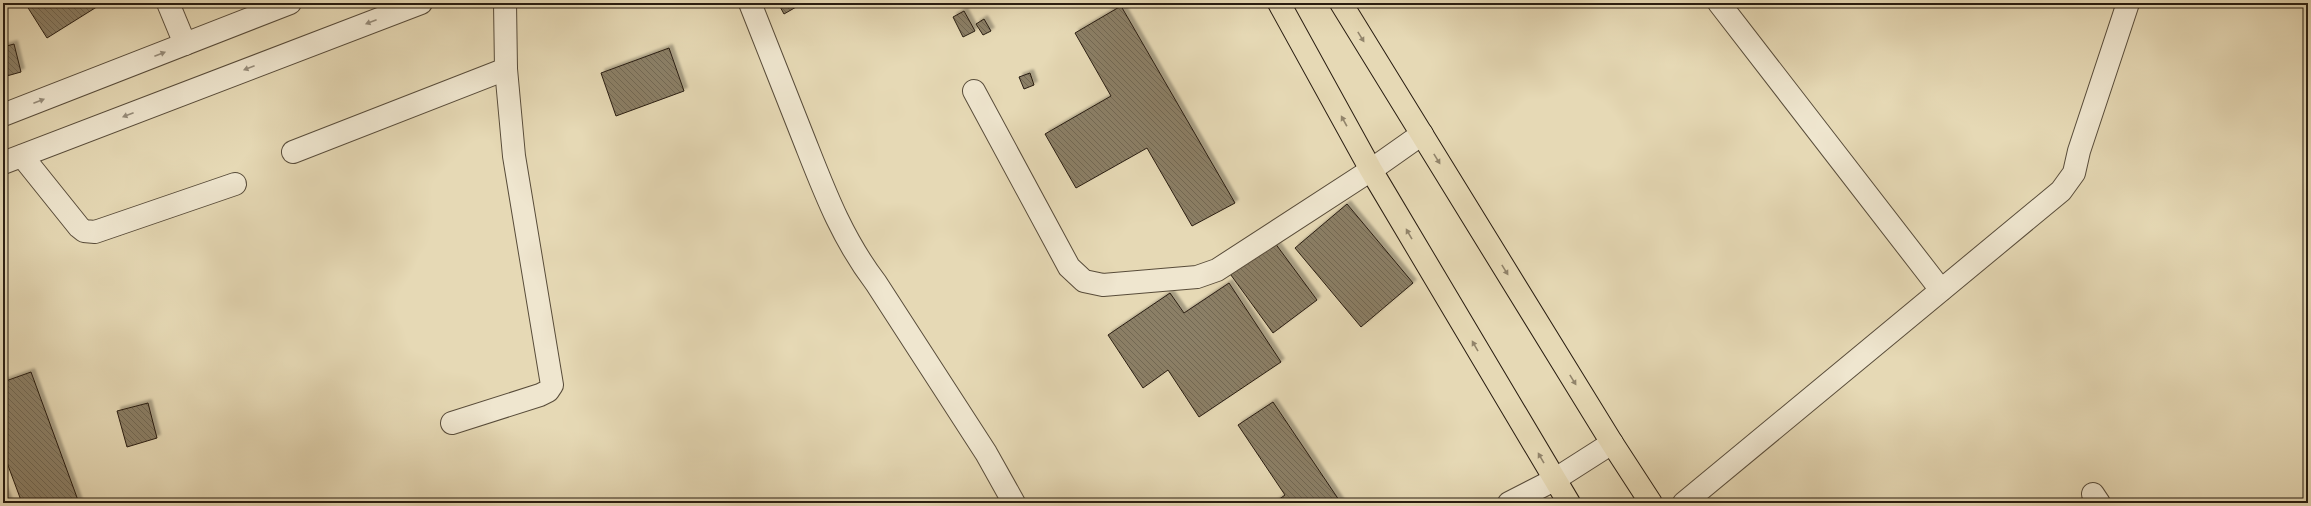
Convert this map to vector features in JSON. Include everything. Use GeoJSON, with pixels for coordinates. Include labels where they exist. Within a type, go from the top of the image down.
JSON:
{"type":"FeatureCollection","features":[{"type":"Feature","properties":{"kind":"main road"},"geometry":{"type":"LineString","coordinates":[[1279,3],[1371,170],[1569,503]]}},
{"type":"Feature","properties":{"kind":"main road"},"geometry":{"type":"LineString","coordinates":[[1341,3],[1612,444],[1651,503]]}},
{"type":"Feature","properties":{"kind":"street"},"geometry":{"type":"LineString","coordinates":[[168,3],[186,44]]}},
{"type":"Feature","properties":{"kind":"street"},"geometry":{"type":"LineString","coordinates":[[3,115],[290,3]]}},
{"type":"Feature","properties":{"kind":"street"},"geometry":{"type":"LineString","coordinates":[[235,184],[94,232],[84,231],[13,159],[421,3]]}},
{"type":"Feature","properties":{"kind":"street"},"geometry":{"type":"LineString","coordinates":[[452,423],[540,395],[548,391],[552,385],[514,156],[506,69],[505,3]]}},
{"type":"Feature","properties":{"kind":"street"},"geometry":{"type":"LineString","coordinates":[[750,3],[824,191],[842,232],[856,256],[876,283],[986,453],[1014,503]]}},
{"type":"Feature","properties":{"kind":"street"},"geometry":{"type":"LineString","coordinates":[[1719,3],[1941,290]]}},
{"type":"Feature","properties":{"kind":"street"},"geometry":{"type":"LineString","coordinates":[[1684,503],[2061,191],[2074,173],[2079,151],[2128,3]]}},
{"type":"Feature","properties":{"kind":"street"},"geometry":{"type":"LineString","coordinates":[[293,152],[506,69]]}},
{"type":"Feature","properties":{"kind":"street"},"geometry":{"type":"LineString","coordinates":[[974,91],[1069,266],[1084,281],[1103,285],[1197,277],[1217,270],[1371,170],[1422,134]]}},
{"type":"Feature","properties":{"kind":"street"},"geometry":{"type":"LineString","coordinates":[[1509,503],[1554,480],[1612,444]]}},
{"type":"Feature","properties":{"kind":"building"},"geometry":{"type":"Polygon","coordinates":[[[25,3],[103,3],[47,38],[25,3]]]}},
{"type":"Feature","properties":{"kind":"building"},"geometry":{"type":"Polygon","coordinates":[[[778,3],[803,3],[784,14],[778,3]]]}},
{"type":"Feature","properties":{"kind":"building"},"geometry":{"type":"Polygon","coordinates":[[[1121,6],[1235,203],[1192,226],[1147,148],[1076,188],[1045,134],[1111,96],[1075,33],[1121,6]]]}},
{"type":"Feature","properties":{"kind":"building"},"geometry":{"type":"Polygon","coordinates":[[[964,11],[975,31],[963,37],[953,17],[964,11]]]}},
{"type":"Feature","properties":{"kind":"building"},"geometry":{"type":"Polygon","coordinates":[[[984,19],[991,31],[983,35],[976,24],[984,19]]]}},
{"type":"Feature","properties":{"kind":"building"},"geometry":{"type":"Polygon","coordinates":[[[14,44],[21,72],[3,77],[3,47],[14,44]]]}},
{"type":"Feature","properties":{"kind":"building"},"geometry":{"type":"Polygon","coordinates":[[[669,48],[684,91],[616,116],[601,73],[669,48]]]}},
{"type":"Feature","properties":{"kind":"building"},"geometry":{"type":"Polygon","coordinates":[[[1030,73],[1034,85],[1024,89],[1019,77],[1030,73]]]}},
{"type":"Feature","properties":{"kind":"building"},"geometry":{"type":"Polygon","coordinates":[[[1347,204],[1413,283],[1361,327],[1295,248],[1347,204]]]}},
{"type":"Feature","properties":{"kind":"building"},"geometry":{"type":"Polygon","coordinates":[[[1272,239],[1317,300],[1273,333],[1228,271],[1272,239]]]}},
{"type":"Feature","properties":{"kind":"building"},"geometry":{"type":"Polygon","coordinates":[[[1229,283],[1281,362],[1199,417],[1168,370],[1143,388],[1108,335],[1170,293],[1184,313],[1229,283]]]}},
{"type":"Feature","properties":{"kind":"building"},"geometry":{"type":"Polygon","coordinates":[[[31,372],[79,503],[22,503],[3,452],[3,382],[31,372]]]}},
{"type":"Feature","properties":{"kind":"building"},"geometry":{"type":"Polygon","coordinates":[[[1273,402],[1341,503],[1274,503],[1285,495],[1238,425],[1273,402]]]}},
{"type":"Feature","properties":{"kind":"building"},"geometry":{"type":"Polygon","coordinates":[[[148,403],[157,438],[127,447],[117,411],[148,403]]]}},
{"type":"Feature","properties":{"kind":"building"},"geometry":{"type":"Polygon","coordinates":[[[3,488],[9,503],[3,503],[3,488]]]}}]}
